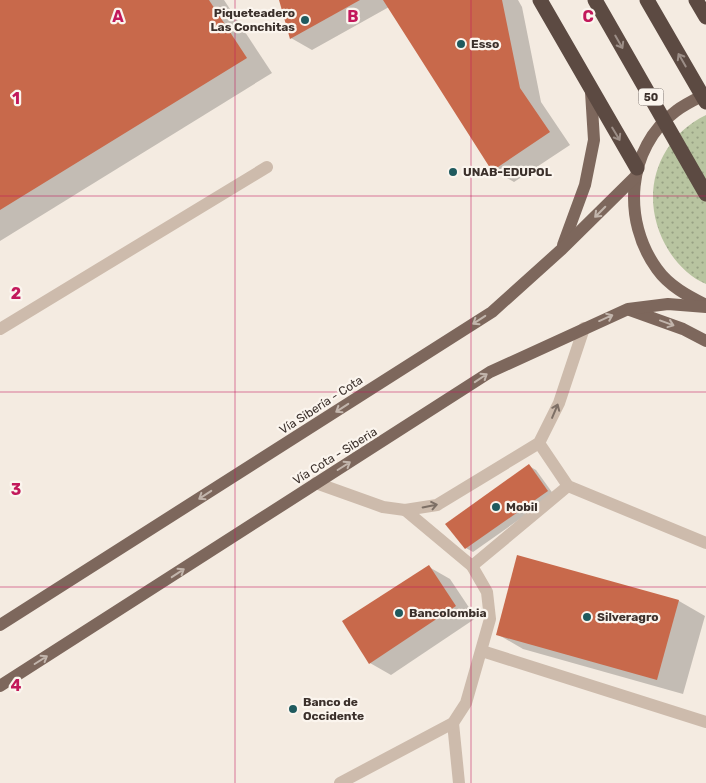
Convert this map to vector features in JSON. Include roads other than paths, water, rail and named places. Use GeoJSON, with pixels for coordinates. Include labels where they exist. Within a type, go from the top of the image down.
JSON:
{"type":"FeatureCollection","features":[{"type":"Feature","properties":{"kind":"highway"},"geometry":{"type":"LineString","coordinates":[[540,0],[636,173]]}},
{"type":"Feature","properties":{"kind":"highway","name":"50"},"geometry":{"type":"LineString","coordinates":[[595,0],[706,194]]}},
{"type":"Feature","properties":{"kind":"highway"},"geometry":{"type":"LineString","coordinates":[[647,0],[706,102]]}},
{"type":"Feature","properties":{"kind":"highway"},"geometry":{"type":"LineString","coordinates":[[697,0],[706,17]]}},
{"type":"Feature","properties":{"kind":"main road"},"geometry":{"type":"LineString","coordinates":[[697,0],[706,5]]}},
{"type":"Feature","properties":{"kind":"main road"},"geometry":{"type":"LineString","coordinates":[[562,250],[584,185],[594,140],[591,92]]}},
{"type":"Feature","properties":{"kind":"main road"},"geometry":{"type":"LineString","coordinates":[[706,94],[675,111],[652,137],[636,173],[633,210],[641,242],[657,270],[681,292],[706,306]]}},
{"type":"Feature","properties":{"kind":"main road","name":"Vía Sibería - Cota"},"geometry":{"type":"LineString","coordinates":[[0,626],[492,312],[562,250],[636,173]]}},
{"type":"Feature","properties":{"kind":"main road","name":"Vía Cota - Siberia"},"geometry":{"type":"LineString","coordinates":[[0,686],[490,372],[628,309],[668,304],[706,306]]}},
{"type":"Feature","properties":{"kind":"main road"},"geometry":{"type":"LineString","coordinates":[[628,309],[683,329],[706,341]]}},
{"type":"Feature","properties":{"kind":"lane"},"geometry":{"type":"LineString","coordinates":[[0,329],[267,168]]}},
{"type":"Feature","properties":{"kind":"lane"},"geometry":{"type":"LineString","coordinates":[[316,483],[383,506],[405,510],[437,506],[539,443],[559,403],[584,328]]}},
{"type":"Feature","properties":{"kind":"lane"},"geometry":{"type":"LineString","coordinates":[[539,443],[568,486],[706,543]]}},
{"type":"Feature","properties":{"kind":"lane"},"geometry":{"type":"LineString","coordinates":[[472,566],[568,486]]}},
{"type":"Feature","properties":{"kind":"lane"},"geometry":{"type":"LineString","coordinates":[[340,783],[453,723],[466,703],[490,619],[487,592],[472,566],[405,510]]}},
{"type":"Feature","properties":{"kind":"lane"},"geometry":{"type":"LineString","coordinates":[[482,651],[706,722]]}},
{"type":"Feature","properties":{"kind":"lane"},"geometry":{"type":"LineString","coordinates":[[453,723],[459,783]]}},
{"type":"Feature","properties":{"kind":"place","name":"Piqueteadero Las Conchitas"},"geometry":{"type":"Point","coordinates":[305,20]}},
{"type":"Feature","properties":{"kind":"place","name":"Esso"},"geometry":{"type":"Point","coordinates":[461,44]}},
{"type":"Feature","properties":{"kind":"place","name":"UNAB-EDUPOL"},"geometry":{"type":"Point","coordinates":[453,172]}},
{"type":"Feature","properties":{"kind":"place","name":"Mobil"},"geometry":{"type":"Point","coordinates":[496,507]}},
{"type":"Feature","properties":{"kind":"place","name":"Bancolombia"},"geometry":{"type":"Point","coordinates":[399,613]}},
{"type":"Feature","properties":{"kind":"place","name":"Silveragro"},"geometry":{"type":"Point","coordinates":[587,617]}},
{"type":"Feature","properties":{"kind":"place","name":"Banco de Occidente"},"geometry":{"type":"Point","coordinates":[293,709]}}]}
